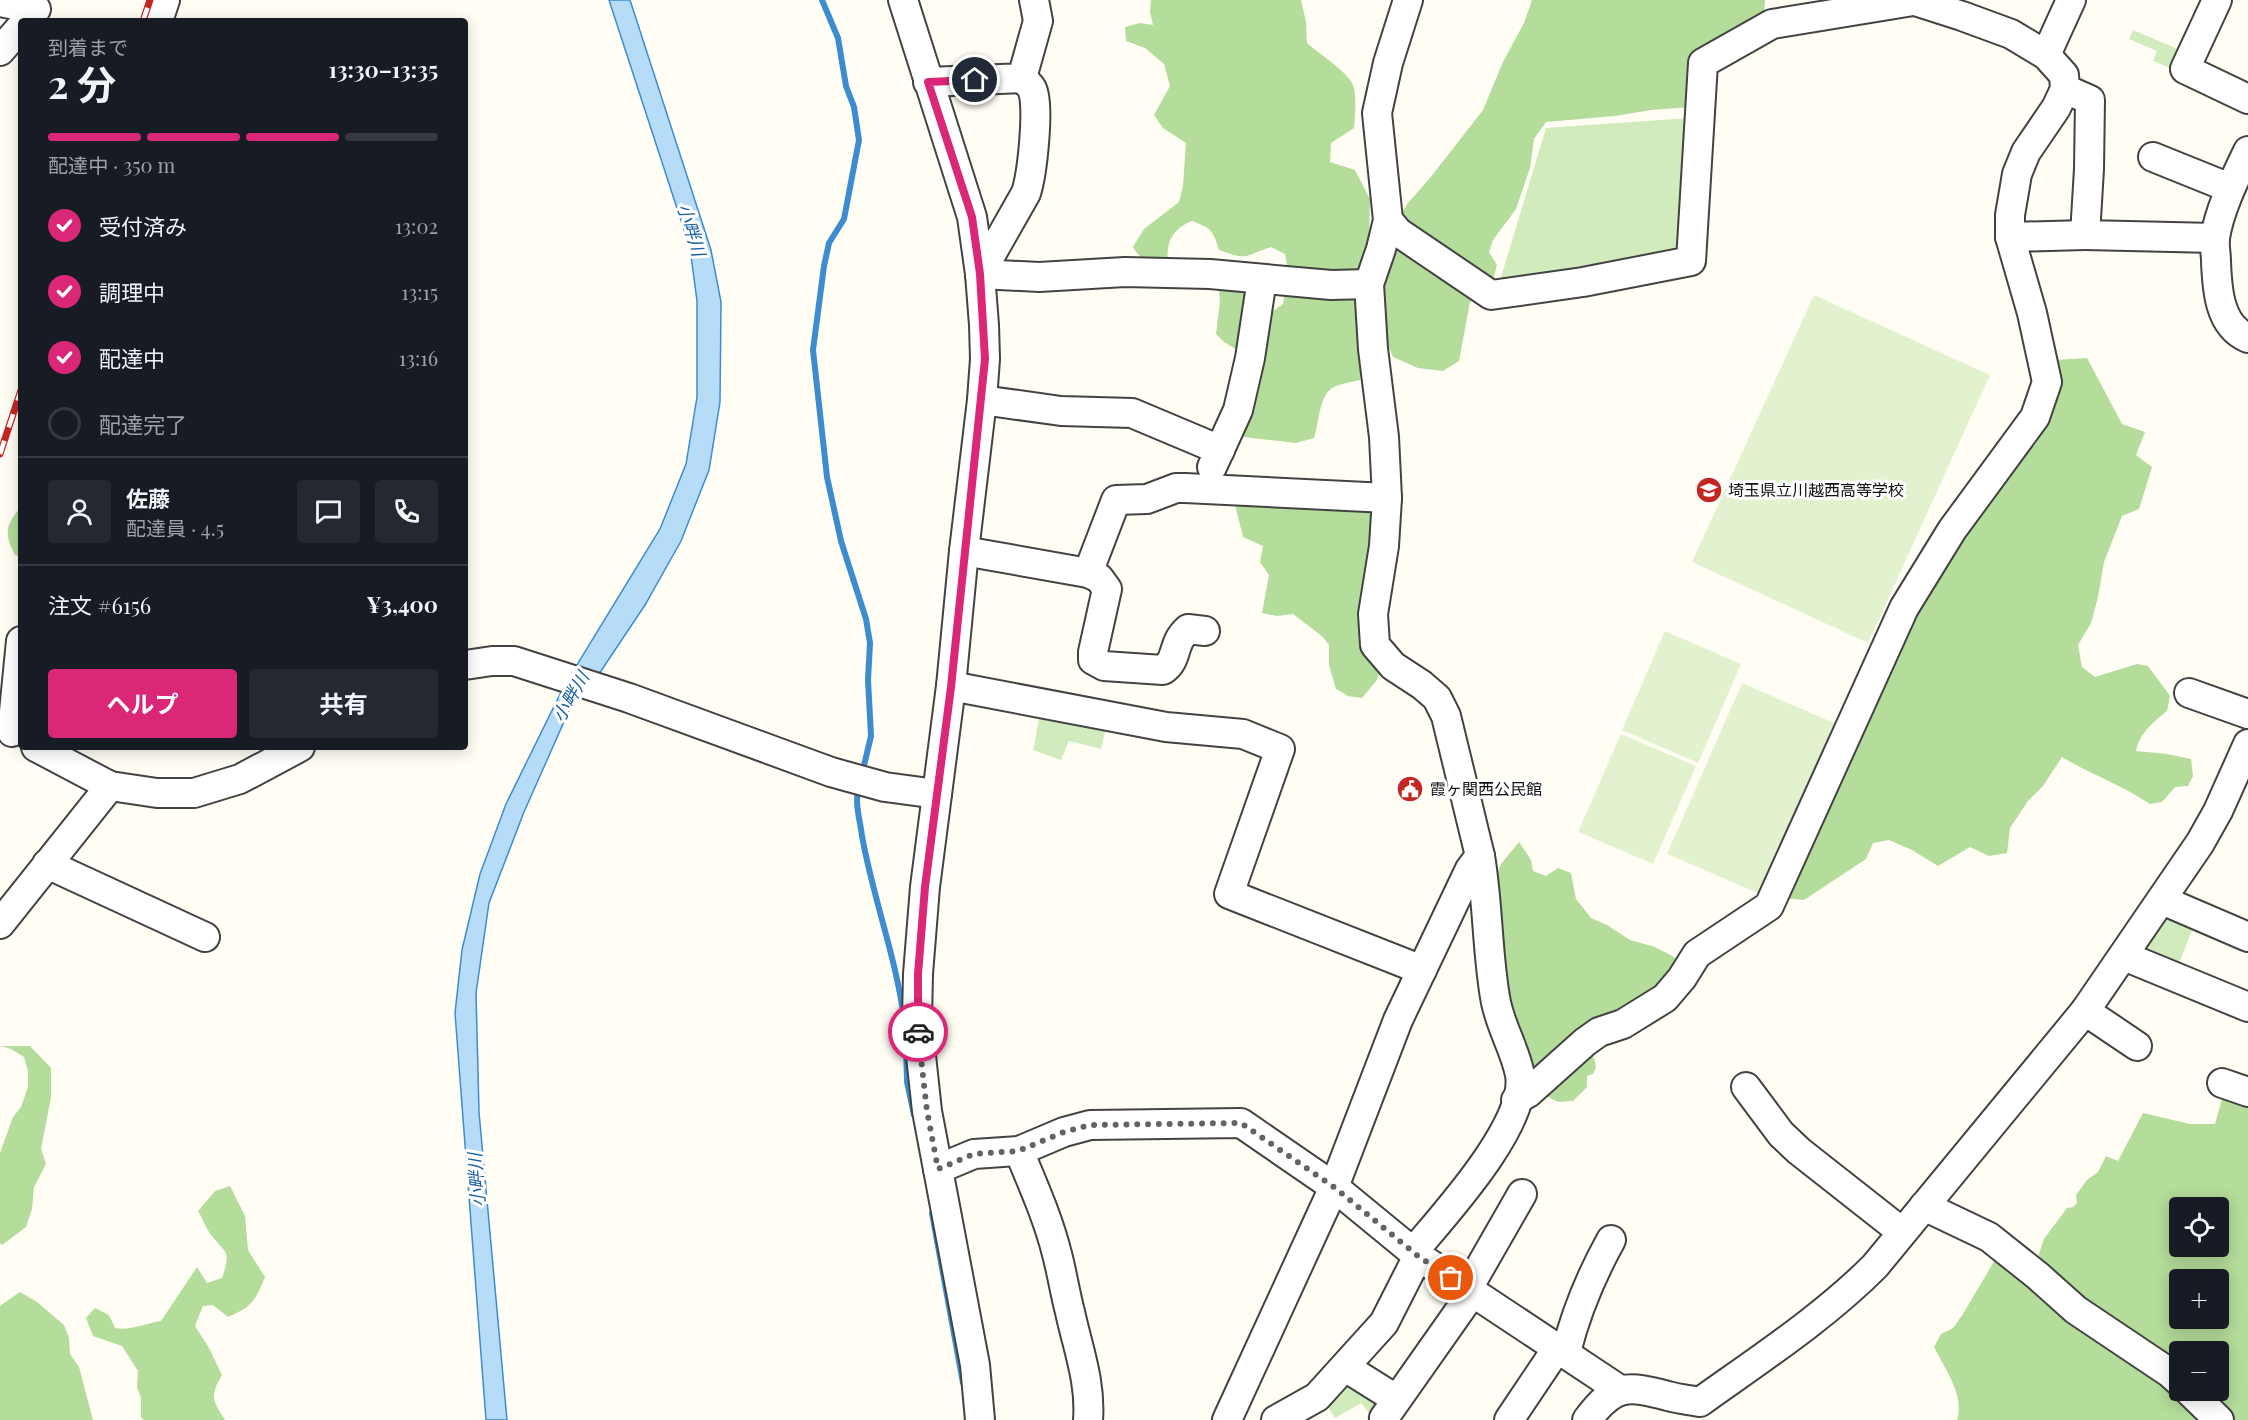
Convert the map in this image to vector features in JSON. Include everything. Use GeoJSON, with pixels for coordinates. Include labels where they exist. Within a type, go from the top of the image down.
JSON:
{"type":"FeatureCollection","features":[{"type":"Feature","properties":{"kind":"street"},"geometry":{"type":"LineString","coordinates":[[160,18],[165,0]]}},
{"type":"Feature","properties":{"kind":"street"},"geometry":{"type":"LineString","coordinates":[[903,0],[972,217],[980,274],[985,359],[951,687],[925,887],[917,1019],[927,1111],[975,1365],[980,1420]]}},
{"type":"Feature","properties":{"kind":"street"},"geometry":{"type":"LineString","coordinates":[[1022,78],[1038,21],[1034,0]]}},
{"type":"Feature","properties":{"kind":"street"},"geometry":{"type":"LineString","coordinates":[[1276,1420],[1317,1397],[1384,1323],[1416,1254],[1505,1134],[1521,1089],[1520,1076],[1497,1014],[1490,969],[1484,880],[1480,856],[1446,716],[1437,698],[1394,666],[1375,645],[1373,614],[1384,546],[1387,498],[1384,437],[1372,349],[1369,284],[1382,249],[1388,220],[1377,113],[1388,63],[1408,0]]}},
{"type":"Feature","properties":{"kind":"street"},"geometry":{"type":"LineString","coordinates":[[2046,55],[2071,0]]}},
{"type":"Feature","properties":{"kind":"street"},"geometry":{"type":"LineString","coordinates":[[2217,0],[2185,69],[2248,99]]}},
{"type":"Feature","properties":{"kind":"street"},"geometry":{"type":"LineString","coordinates":[[1388,220],[1398,232],[1491,295],[1583,282],[1691,261],[1703,63],[1772,24],[1912,1],[2011,34],[2046,55],[2064,75],[2065,89],[2056,108],[2025,152],[2017,174],[2010,215],[2010,237],[2032,313],[2047,381],[2035,417],[1952,530],[1904,608],[1769,906],[1697,954],[1682,978],[1665,998],[1623,1024],[1599,1032],[1528,1093],[1516,1100]]}},
{"type":"Feature","properties":{"kind":"street"},"geometry":{"type":"LineString","coordinates":[[0,2],[32,14]]}},
{"type":"Feature","properties":{"kind":"street"},"geometry":{"type":"LineString","coordinates":[[0,51],[18,30]]}},
{"type":"Feature","properties":{"kind":"street"},"geometry":{"type":"LineString","coordinates":[[928,82],[1022,78],[1033,89],[1035,116],[1031,180],[1026,193],[980,274]]}},
{"type":"Feature","properties":{"kind":"street"},"geometry":{"type":"LineString","coordinates":[[2065,89],[2090,100],[2085,235]]}},
{"type":"Feature","properties":{"kind":"street"},"geometry":{"type":"LineString","coordinates":[[2248,151],[2230,188],[2215,238],[2217,286],[2225,317],[2233,328],[2248,338]]}},
{"type":"Feature","properties":{"kind":"street"},"geometry":{"type":"LineString","coordinates":[[2153,158],[2230,188]]}},
{"type":"Feature","properties":{"kind":"street"},"geometry":{"type":"LineString","coordinates":[[2010,237],[2085,235],[2215,238]]}},
{"type":"Feature","properties":{"kind":"street"},"geometry":{"type":"LineString","coordinates":[[980,274],[1039,277],[1125,272],[1210,274],[1331,285],[1369,284]]}},
{"type":"Feature","properties":{"kind":"street"},"geometry":{"type":"LineString","coordinates":[[1203,489],[1238,411],[1250,358],[1262,279]]}},
{"type":"Feature","properties":{"kind":"street"},"geometry":{"type":"LineString","coordinates":[[982,400],[1061,411],[1132,413],[1220,450]]}},
{"type":"Feature","properties":{"kind":"street"},"geometry":{"type":"LineString","coordinates":[[1088,573],[1116,500],[1147,499],[1176,488],[1387,498]]}},
{"type":"Feature","properties":{"kind":"street"},"geometry":{"type":"LineString","coordinates":[[964,550],[1088,573],[1099,578],[1107,589],[1093,652],[1093,660],[1096,663],[1123,668],[1162,670],[1172,662],[1178,637],[1188,629],[1205,631]]}},
{"type":"Feature","properties":{"kind":"street"},"geometry":{"type":"LineString","coordinates":[[468,664],[492,660],[514,661],[630,698],[831,772],[885,787],[937,794]]}},
{"type":"Feature","properties":{"kind":"street"},"geometry":{"type":"LineString","coordinates":[[951,687],[1166,727],[1242,734],[1280,749],[1229,894],[1422,970]]}},
{"type":"Feature","properties":{"kind":"street"},"geometry":{"type":"LineString","coordinates":[[2189,693],[2248,714]]}},
{"type":"Feature","properties":{"kind":"street"},"geometry":{"type":"LineString","coordinates":[[17,735],[18,711]]}},
{"type":"Feature","properties":{"kind":"street"},"geometry":{"type":"LineString","coordinates":[[1587,1420],[1600,1403],[1620,1390],[1643,1388],[1706,1411],[1853,1288],[1875,1266],[2085,1011],[2200,843],[2218,811],[2248,744]]}},
{"type":"Feature","properties":{"kind":"street"},"geometry":{"type":"LineString","coordinates":[[44,750],[110,786],[157,793],[194,793],[240,779],[294,750]]}},
{"type":"Feature","properties":{"kind":"street"},"geometry":{"type":"LineString","coordinates":[[0,924],[110,786]]}},
{"type":"Feature","properties":{"kind":"street"},"geometry":{"type":"LineString","coordinates":[[1227,1420],[1334,1187],[1383,1055],[1470,869],[1480,856]]}},
{"type":"Feature","properties":{"kind":"street"},"geometry":{"type":"LineString","coordinates":[[47,864],[205,938]]}},
{"type":"Feature","properties":{"kind":"street"},"geometry":{"type":"LineString","coordinates":[[2162,900],[2248,938]]}},
{"type":"Feature","properties":{"kind":"street"},"geometry":{"type":"LineString","coordinates":[[2124,956],[2248,1007]]}},
{"type":"Feature","properties":{"kind":"street"},"geometry":{"type":"LineString","coordinates":[[2085,1011],[2137,1046]]}},
{"type":"Feature","properties":{"kind":"street"},"geometry":{"type":"LineString","coordinates":[[1746,1088],[1781,1134],[1799,1151],[1902,1232]]}},
{"type":"Feature","properties":{"kind":"street"},"geometry":{"type":"LineString","coordinates":[[938,1169],[974,1154],[1018,1151],[1064,1132],[1090,1125],[1241,1123],[1334,1187],[1416,1254],[1620,1390]]}},
{"type":"Feature","properties":{"kind":"street"},"geometry":{"type":"LineString","coordinates":[[1018,1151],[1041,1202],[1057,1254],[1084,1365],[1089,1400],[1088,1420]]}},
{"type":"Feature","properties":{"kind":"street"},"geometry":{"type":"LineString","coordinates":[[1345,1367],[1391,1410],[1470,1292],[1522,1194]]}},
{"type":"Feature","properties":{"kind":"street"},"geometry":{"type":"LineString","coordinates":[[1924,1206],[1989,1237],[2076,1310],[2169,1372]]}},
{"type":"Feature","properties":{"kind":"street"},"geometry":{"type":"LineString","coordinates":[[1509,1420],[1562,1350],[1589,1281],[1611,1240]]}},
{"type":"Feature","properties":{"kind":"street"},"geometry":{"type":"LineString","coordinates":[[2199,1401],[2219,1420]]}},
{"type":"Feature","properties":{"kind":"green space"},"geometry":{"type":"Polygon","coordinates":[[[1151,0],[1301,0],[1306,22],[1307,43],[1339,69],[1353,85],[1354,128],[1331,143],[1330,162],[1355,170],[1370,199],[1369,246],[1355,274],[1364,365],[1360,380],[1338,385],[1328,392],[1322,404],[1314,438],[1296,443],[1243,437],[1245,421],[1239,351],[1216,334],[1220,301],[1218,282],[1251,284],[1269,314],[1283,304],[1288,269],[1285,254],[1271,247],[1246,256],[1219,250],[1210,231],[1192,221],[1175,232],[1172,237],[1168,249],[1168,263],[1143,258],[1133,247],[1144,229],[1179,202],[1183,186],[1186,143],[1163,128],[1154,115],[1170,86],[1164,64],[1145,48],[1126,41],[1125,27],[1140,23],[1153,25],[1150,12],[1151,0]]]}},
{"type":"Feature","properties":{"kind":"green space"},"geometry":{"type":"Polygon","coordinates":[[[1532,0],[1765,0],[1764,15],[1730,40],[1691,107],[1546,122],[1534,139],[1530,168],[1516,209],[1493,240],[1489,252],[1497,265],[1491,286],[1470,302],[1459,361],[1443,371],[1418,368],[1393,357],[1383,333],[1379,282],[1398,219],[1408,203],[1483,110],[1503,62],[1524,23],[1532,0]]]}},
{"type":"Feature","properties":{"kind":"green space"},"geometry":{"type":"Polygon","coordinates":[[[2133,30],[2185,52],[2177,71],[2153,61],[2157,51],[2129,39],[2133,30]]]}},
{"type":"Feature","properties":{"kind":"green space"},"geometry":{"type":"Polygon","coordinates":[[[1690,118],[1683,253],[1499,284],[1546,128],[1690,118]]]}},
{"type":"Feature","properties":{"kind":"green space"},"geometry":{"type":"Polygon","coordinates":[[[1814,295],[1990,375],[1868,643],[1692,562],[1814,295]]]}},
{"type":"Feature","properties":{"kind":"green space"},"geometry":{"type":"Polygon","coordinates":[[[2087,358],[2122,424],[2145,432],[2136,455],[2152,467],[2139,509],[2122,516],[2104,562],[2091,623],[2078,645],[2082,667],[2095,677],[2137,664],[2148,666],[2170,696],[2167,711],[2143,734],[2136,751],[2191,759],[2193,776],[2188,786],[2175,787],[2162,802],[2150,804],[2062,757],[2043,786],[2028,801],[2010,828],[2007,853],[1989,856],[1970,847],[1938,866],[1912,850],[1889,840],[1873,843],[1866,859],[1804,900],[1783,898],[1888,664],[2055,360],[2087,358]]]}},
{"type":"Feature","properties":{"kind":"green space"},"geometry":{"type":"Polygon","coordinates":[[[1245,480],[1373,505],[1380,670],[1377,680],[1362,698],[1348,696],[1336,689],[1329,665],[1329,645],[1323,637],[1293,614],[1277,616],[1262,613],[1269,575],[1260,562],[1263,546],[1243,537],[1235,505],[1245,480]]]}},
{"type":"Feature","properties":{"kind":"green space"},"geometry":{"type":"Polygon","coordinates":[[[18,511],[18,556],[15,555],[8,535],[12,519],[18,511]]]}},
{"type":"Feature","properties":{"kind":"green space"},"geometry":{"type":"Polygon","coordinates":[[[1665,631],[1741,664],[1698,763],[1622,730],[1665,631]]]}},
{"type":"Feature","properties":{"kind":"green space"},"geometry":{"type":"Polygon","coordinates":[[[1742,683],[1834,723],[1760,894],[1667,854],[1742,683]]]}},
{"type":"Feature","properties":{"kind":"green space"},"geometry":{"type":"Polygon","coordinates":[[[1040,714],[1106,728],[1101,749],[1069,741],[1061,760],[1033,750],[1040,714]]]}},
{"type":"Feature","properties":{"kind":"green space"},"geometry":{"type":"Polygon","coordinates":[[[1621,734],[1696,766],[1653,864],[1578,832],[1621,734]]]}},
{"type":"Feature","properties":{"kind":"green space"},"geometry":{"type":"Polygon","coordinates":[[[1519,842],[1531,860],[1533,871],[1546,876],[1558,868],[1571,873],[1576,899],[1591,918],[1630,940],[1655,947],[1674,957],[1680,971],[1586,1055],[1594,1058],[1596,1067],[1593,1074],[1587,1076],[1587,1087],[1573,1101],[1558,1102],[1537,1091],[1508,1024],[1493,886],[1501,864],[1519,842]]]}},
{"type":"Feature","properties":{"kind":"green space"},"geometry":{"type":"Polygon","coordinates":[[[2174,914],[2195,923],[2177,968],[2145,955],[2143,947],[2163,918],[2174,914]]]}},
{"type":"Feature","properties":{"kind":"green space"},"geometry":{"type":"Polygon","coordinates":[[[1,1046],[30,1046],[51,1068],[51,1097],[41,1149],[46,1164],[34,1187],[32,1209],[26,1227],[2,1245],[0,1243],[0,1153],[13,1117],[21,1107],[28,1087],[28,1071],[24,1057],[1,1046]]]}},
{"type":"Feature","properties":{"kind":"green space"},"geometry":{"type":"Polygon","coordinates":[[[2234,1093],[2248,1097],[2248,1420],[2235,1420],[2214,1401],[2229,1401],[2229,1341],[2169,1341],[2169,1364],[2125,1335],[2036,1263],[2044,1239],[2067,1208],[2077,1203],[2076,1195],[2087,1180],[2098,1172],[2106,1156],[2118,1161],[2143,1113],[2190,1124],[2215,1124],[2222,1099],[2234,1093]]]}},
{"type":"Feature","properties":{"kind":"green space"},"geometry":{"type":"Polygon","coordinates":[[[230,1186],[245,1216],[248,1250],[265,1277],[248,1306],[228,1317],[213,1305],[203,1306],[195,1326],[222,1375],[214,1398],[225,1420],[144,1420],[141,1417],[141,1398],[137,1387],[138,1371],[122,1346],[93,1336],[86,1318],[95,1308],[109,1315],[115,1328],[132,1328],[161,1321],[197,1267],[207,1283],[222,1278],[226,1254],[210,1233],[198,1211],[215,1191],[230,1186]]]}},
{"type":"Feature","properties":{"kind":"green space"},"geometry":{"type":"Polygon","coordinates":[[[1999,1253],[2153,1371],[2169,1387],[2169,1401],[2184,1401],[2203,1420],[1957,1420],[1959,1411],[1956,1392],[1934,1347],[1941,1334],[1953,1328],[1999,1253]]]}},
{"type":"Feature","properties":{"kind":"green space"},"geometry":{"type":"Polygon","coordinates":[[[20,1292],[37,1302],[64,1325],[69,1338],[70,1354],[79,1367],[93,1420],[0,1420],[0,1306],[20,1292]]]}},
{"type":"Feature","properties":{"kind":"green space"},"geometry":{"type":"Polygon","coordinates":[[[1340,1379],[1383,1398],[1375,1420],[1361,1403],[1335,1418],[1324,1400],[1340,1379]]]}},
{"type":"Feature","properties":{"kind":"water","name":"小畔川"},"geometry":{"type":"Polygon","coordinates":[[[609,0],[630,0],[711,250],[721,302],[720,402],[709,470],[681,541],[645,605],[601,671],[571,706],[524,812],[489,903],[476,993],[479,1112],[507,1420],[486,1420],[455,1013],[462,950],[480,874],[506,804],[564,686],[660,529],[686,464],[697,397],[697,301],[690,248],[609,0]]]}},
{"type":"Feature","properties":{"kind":"waterway"},"geometry":{"type":"LineString","coordinates":[[822,0],[838,38],[846,86],[854,107],[859,140],[844,219],[829,243],[813,350],[827,477],[841,541],[866,619],[870,643],[868,680],[871,736],[862,774]]}},
{"type":"Feature","properties":{"kind":"waterway"},"geometry":{"type":"LineString","coordinates":[[859,786],[857,805],[862,836],[896,973],[904,1019]]}},
{"type":"Feature","properties":{"kind":"waterway"},"geometry":{"type":"LineString","coordinates":[[906,1044],[907,1082],[914,1115]]}},
{"type":"Feature","properties":{"kind":"waterway"},"geometry":{"type":"LineString","coordinates":[[932,1213],[963,1383]]}},
{"type":"Feature","properties":{"kind":"railway"},"geometry":{"type":"LineString","coordinates":[[144,18],[150,0]]}},
{"type":"Feature","properties":{"kind":"railway"},"geometry":{"type":"LineString","coordinates":[[0,454],[18,399]]}},
{"type":"Feature","properties":{"kind":"way so far"},"geometry":{"type":"LineString","coordinates":[[918,1032],[927,1111],[938,1169],[974,1154],[1018,1151],[1064,1132],[1090,1125],[1241,1123],[1334,1187],[1418,1256],[1451,1278]]}},
{"type":"Feature","properties":{"kind":"place","name":"埼玉県立川越西高等学校"},"geometry":{"type":"Point","coordinates":[1709,490]}},
{"type":"Feature","properties":{"kind":"place","name":"霞ヶ関西公民館"},"geometry":{"type":"Point","coordinates":[1410,789]}},
{"type":"Feature","properties":{"kind":"route"},"geometry":{"type":"LineString","coordinates":[[918,1032],[918,974],[925,887],[951,687],[985,359],[980,274],[972,217],[928,82],[975,80]]}}]}
